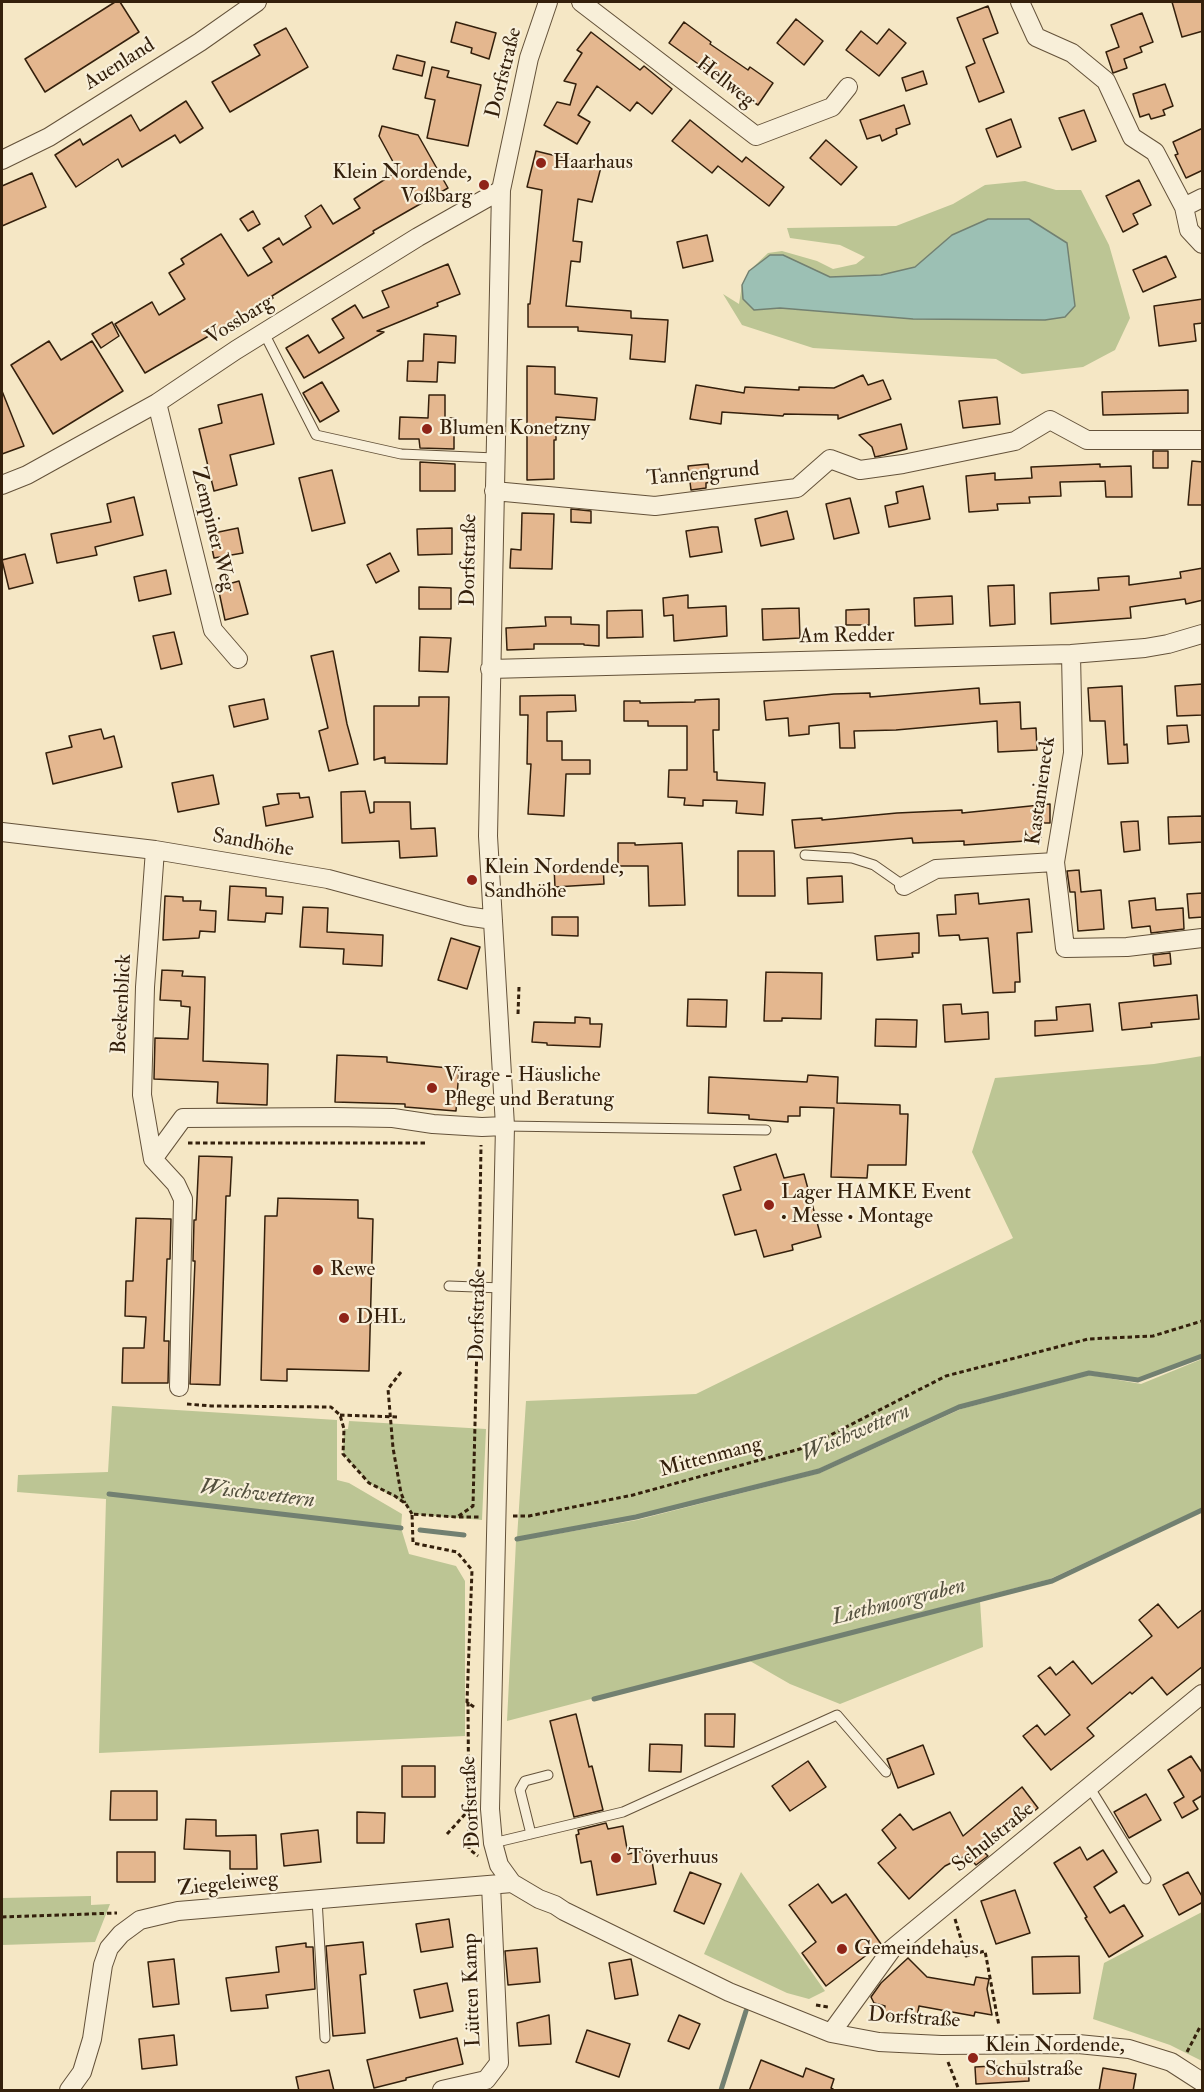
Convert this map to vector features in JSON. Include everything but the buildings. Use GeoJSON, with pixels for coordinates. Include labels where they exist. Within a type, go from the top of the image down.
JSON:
{"type":"FeatureCollection","features":[{"type":"Feature","properties":{"kind":"street","name":"Auenland"},"geometry":{"type":"LineString","coordinates":[[2,160],[49,137],[200,42],[257,2]]}},
{"type":"Feature","properties":{"kind":"street","name":"Dorfstraße"},"geometry":{"type":"LineString","coordinates":[[548,2],[529,58],[501,190],[488,836],[505,1126],[490,1809],[493,1843],[499,1865],[512,1883],[539,1899],[729,1992],[831,2033],[879,2042],[941,2045],[1078,2044],[1129,2049],[1175,2065],[1203,2082]]}},
{"type":"Feature","properties":{"kind":"street","name":"Hellweg"},"geometry":{"type":"LineString","coordinates":[[581,2],[756,136],[832,107],[848,87]]}},
{"type":"Feature","properties":{"kind":"street"},"geometry":{"type":"LineString","coordinates":[[1020,2],[1036,37],[1072,53],[1106,81],[1132,137],[1155,152],[1184,207],[1190,230],[1203,244]]}},
{"type":"Feature","properties":{"kind":"street","name":"Vossbarg"},"geometry":{"type":"LineString","coordinates":[[2,485],[27,476],[157,403],[418,237],[501,190]]}},
{"type":"Feature","properties":{"kind":"street"},"geometry":{"type":"LineString","coordinates":[[1184,207],[1203,198]]}},
{"type":"Feature","properties":{"kind":"street","name":"Zempiner Weg"},"geometry":{"type":"LineString","coordinates":[[157,403],[213,630],[238,659]]}},
{"type":"Feature","properties":{"kind":"street","name":"Tannengrund"},"geometry":{"type":"LineString","coordinates":[[494,490],[655,506],[797,488],[830,459],[860,470],[903,464],[1015,441],[1050,420],[1088,440],[1203,440]]}},
{"type":"Feature","properties":{"kind":"street","name":"Am Redder"},"geometry":{"type":"LineString","coordinates":[[490,669],[1071,654],[1145,648],[1203,634]]}},
{"type":"Feature","properties":{"kind":"street","name":"Kastanieneck"},"geometry":{"type":"LineString","coordinates":[[1071,654],[1073,753],[1055,862],[1065,948],[1127,947],[1203,938]]}},
{"type":"Feature","properties":{"kind":"street","name":"Sandhöhe"},"geometry":{"type":"LineString","coordinates":[[2,832],[155,850],[328,879],[466,916],[493,920]]}},
{"type":"Feature","properties":{"kind":"street","name":"Beekenblick"},"geometry":{"type":"LineString","coordinates":[[153,1159],[142,1095],[145,987],[155,850]]}},
{"type":"Feature","properties":{"kind":"street","name":"Kastanieneck"},"geometry":{"type":"LineString","coordinates":[[904,886],[936,868],[1055,862]]}},
{"type":"Feature","properties":{"kind":"street"},"geometry":{"type":"LineString","coordinates":[[179,1387],[183,1199],[176,1184],[153,1159],[183,1118],[393,1118],[433,1124],[505,1126]]}},
{"type":"Feature","properties":{"kind":"street","name":"Schulstraße"},"geometry":{"type":"LineString","coordinates":[[831,2033],[892,1949],[1203,1694]]}},
{"type":"Feature","properties":{"kind":"street","name":"Ziegeleiweg"},"geometry":{"type":"LineString","coordinates":[[72,2089],[81,2072],[92,2039],[103,1965],[109,1948],[121,1934],[140,1920],[178,1911],[512,1883]]}},
{"type":"Feature","properties":{"kind":"street","name":"Lütten Kamp"},"geometry":{"type":"LineString","coordinates":[[442,2091],[486,2080],[499,2063],[491,1885]]}},
{"type":"Feature","properties":{"kind":"lane"},"geometry":{"type":"LineString","coordinates":[[264,333],[316,435],[400,454],[495,458]]}},
{"type":"Feature","properties":{"kind":"lane"},"geometry":{"type":"LineString","coordinates":[[805,855],[852,858],[874,865],[904,886]]}},
{"type":"Feature","properties":{"kind":"lane"},"geometry":{"type":"LineString","coordinates":[[505,1126],[766,1130]]}},
{"type":"Feature","properties":{"kind":"lane"},"geometry":{"type":"LineString","coordinates":[[449,1287],[502,1288]]}},
{"type":"Feature","properties":{"kind":"lane"},"geometry":{"type":"LineString","coordinates":[[493,1843],[623,1812],[837,1715],[886,1772]]}},
{"type":"Feature","properties":{"kind":"lane"},"geometry":{"type":"LineString","coordinates":[[531,1834],[520,1790],[525,1780],[548,1775]]}},
{"type":"Feature","properties":{"kind":"lane"},"geometry":{"type":"LineString","coordinates":[[1090,1788],[1146,1879]]}},
{"type":"Feature","properties":{"kind":"lane"},"geometry":{"type":"LineString","coordinates":[[317,1899],[325,2038]]}},
{"type":"Feature","properties":{"kind":"path"},"geometry":{"type":"LineString","coordinates":[[457,1517],[473,1506],[482,1127]]}},
{"type":"Feature","properties":{"kind":"path"},"geometry":{"type":"LineString","coordinates":[[181,1146],[191,1142],[435,1143]]}},
{"type":"Feature","properties":{"kind":"path"},"geometry":{"type":"LineString","coordinates":[[370,1322],[402,1320]]}},
{"type":"Feature","properties":{"kind":"path","name":"Mittenmang"},"geometry":{"type":"LineString","coordinates":[[412,1514],[457,1517],[529,1516],[633,1494],[807,1447],[946,1376],[1088,1340],[1153,1336],[1203,1321]]}},
{"type":"Feature","properties":{"kind":"path"},"geometry":{"type":"LineString","coordinates":[[401,1372],[388,1389],[393,1448],[401,1492],[412,1514],[413,1543],[457,1552],[472,1570],[468,1702],[469,1849]]}},
{"type":"Feature","properties":{"kind":"path"},"geometry":{"type":"LineString","coordinates":[[179,1387],[179,1401],[189,1404],[331,1407],[340,1415],[344,1430],[343,1454],[369,1483],[406,1504]]}},
{"type":"Feature","properties":{"kind":"path"},"geometry":{"type":"LineString","coordinates":[[340,1415],[398,1417]]}},
{"type":"Feature","properties":{"kind":"path"},"geometry":{"type":"LineString","coordinates":[[468,1702],[485,1718],[492,1719]]}},
{"type":"Feature","properties":{"kind":"path"},"geometry":{"type":"LineString","coordinates":[[447,1834],[468,1810]]}},
{"type":"Feature","properties":{"kind":"path"},"geometry":{"type":"LineString","coordinates":[[950,1902],[966,1956],[985,1951],[1000,2028]]}},
{"type":"Feature","properties":{"kind":"path"},"geometry":{"type":"LineString","coordinates":[[2,1917],[119,1913]]}},
{"type":"Feature","properties":{"kind":"path"},"geometry":{"type":"LineString","coordinates":[[1175,2065],[1200,2026],[1203,2026]]}},
{"type":"Feature","properties":{"kind":"path"},"geometry":{"type":"LineString","coordinates":[[941,2045],[959,2091]]}},
{"type":"Feature","properties":{"kind":"green space"},"geometry":{"type":"Polygon","coordinates":[[[1025,181],[1056,190],[1081,190],[1109,245],[1130,318],[1115,350],[1083,367],[1022,374],[996,359],[813,348],[742,325],[723,294],[739,304],[742,285],[743,299],[754,310],[780,308],[913,319],[1045,320],[1064,317],[1075,306],[1067,243],[952,235],[915,267],[881,275],[830,277],[783,255],[770,255],[749,271],[768,253],[782,251],[817,261],[833,269],[856,264],[865,257],[840,245],[790,238],[787,228],[896,226],[953,204],[985,185],[1025,181]]]}},
{"type":"Feature","properties":{"kind":"green space"},"geometry":{"type":"Polygon","coordinates":[[[1202,1056],[1202,1354],[1139,1379],[1091,1371],[959,1405],[818,1469],[637,1515],[517,1538],[526,1401],[696,1394],[1013,1238],[972,1152],[995,1078],[1154,1064],[1202,1056]]]}},
{"type":"Feature","properties":{"kind":"green space"},"geometry":{"type":"Polygon","coordinates":[[[1202,1359],[1202,1508],[1050,1579],[507,1721],[516,1541],[637,1520],[820,1473],[961,1409],[1090,1375],[1141,1384],[1202,1359]]]}},
{"type":"Feature","properties":{"kind":"green space"},"geometry":{"type":"Polygon","coordinates":[[[112,1406],[337,1420],[337,1480],[349,1483],[402,1514],[401,1528],[409,1554],[456,1566],[465,1581],[465,1736],[99,1753],[106,1499],[17,1492],[18,1475],[108,1472],[112,1406]]]}},
{"type":"Feature","properties":{"kind":"green space"},"geometry":{"type":"Polygon","coordinates":[[[349,1421],[486,1429],[482,1520],[412,1514],[406,1504],[369,1483],[343,1454],[344,1429],[348,1429],[349,1421]]]}},
{"type":"Feature","properties":{"kind":"green space"},"geometry":{"type":"Polygon","coordinates":[[[980,1601],[983,1647],[840,1704],[790,1684],[750,1661],[980,1601]]]}},
{"type":"Feature","properties":{"kind":"green space"},"geometry":{"type":"Polygon","coordinates":[[[741,1872],[825,1991],[809,1999],[787,1993],[704,1954],[741,1872]]]}},
{"type":"Feature","properties":{"kind":"green space"},"geometry":{"type":"Polygon","coordinates":[[[91,1896],[91,1905],[110,1904],[95,1942],[2,1945],[2,1898],[91,1896]]]}},
{"type":"Feature","properties":{"kind":"green space"},"geometry":{"type":"Polygon","coordinates":[[[1202,1912],[1202,2061],[1170,2045],[1093,2019],[1104,1963],[1202,1912]]]}},
{"type":"Feature","properties":{"kind":"water"},"geometry":{"type":"Polygon","coordinates":[[[988,219],[1029,219],[1067,243],[1075,306],[1065,317],[1045,320],[913,319],[780,308],[754,310],[743,299],[742,285],[749,271],[770,255],[783,255],[830,277],[881,275],[915,267],[952,235],[988,219]]]}},
{"type":"Feature","properties":{"kind":"waterway","name":"Wischwettern"},"geometry":{"type":"LineString","coordinates":[[517,1539],[636,1517],[819,1471],[959,1407],[1089,1373],[1138,1380],[1202,1356]]}},
{"type":"Feature","properties":{"kind":"waterway","name":"Wischwettern"},"geometry":{"type":"LineString","coordinates":[[109,1494],[401,1528]]}},
{"type":"Feature","properties":{"kind":"waterway","name":"Liethmoorgraben"},"geometry":{"type":"LineString","coordinates":[[594,1699],[1052,1581],[1202,1510]]}},
{"type":"Feature","properties":{"kind":"waterway","name":"Wischwettern"},"geometry":{"type":"LineString","coordinates":[[420,1530],[464,1535]]}},
{"type":"Feature","properties":{"kind":"waterway","name":"Liethmoorgraben"},"geometry":{"type":"LineString","coordinates":[[721,2090],[746,2011]]}},
{"type":"Feature","properties":{"kind":"place","name":"Haarhaus"},"geometry":{"type":"Point","coordinates":[541,163]}},
{"type":"Feature","properties":{"kind":"place","name":"Klein Nordende, Voßbarg"},"geometry":{"type":"Point","coordinates":[484,185]}},
{"type":"Feature","properties":{"kind":"place","name":"Blumen Konetzny"},"geometry":{"type":"Point","coordinates":[427,429]}},
{"type":"Feature","properties":{"kind":"place","name":"Klein Nordende, Sandhöhe"},"geometry":{"type":"Point","coordinates":[472,880]}},
{"type":"Feature","properties":{"kind":"place","name":"Virage - Häusliche Pflege und Beratung"},"geometry":{"type":"Point","coordinates":[432,1088]}},
{"type":"Feature","properties":{"kind":"place","name":"Lager HAMKE Event • Messe • Montage"},"geometry":{"type":"Point","coordinates":[769,1205]}},
{"type":"Feature","properties":{"kind":"place","name":"Rewe"},"geometry":{"type":"Point","coordinates":[318,1270]}},
{"type":"Feature","properties":{"kind":"place","name":"DHL"},"geometry":{"type":"Point","coordinates":[344,1318]}},
{"type":"Feature","properties":{"kind":"place","name":"Töverhuus"},"geometry":{"type":"Point","coordinates":[616,1858]}},
{"type":"Feature","properties":{"kind":"place","name":"Gemeindehaus"},"geometry":{"type":"Point","coordinates":[842,1949]}},
{"type":"Feature","properties":{"kind":"place","name":"Klein Nordende, Schulstraße"},"geometry":{"type":"Point","coordinates":[973,2058]}}]}
